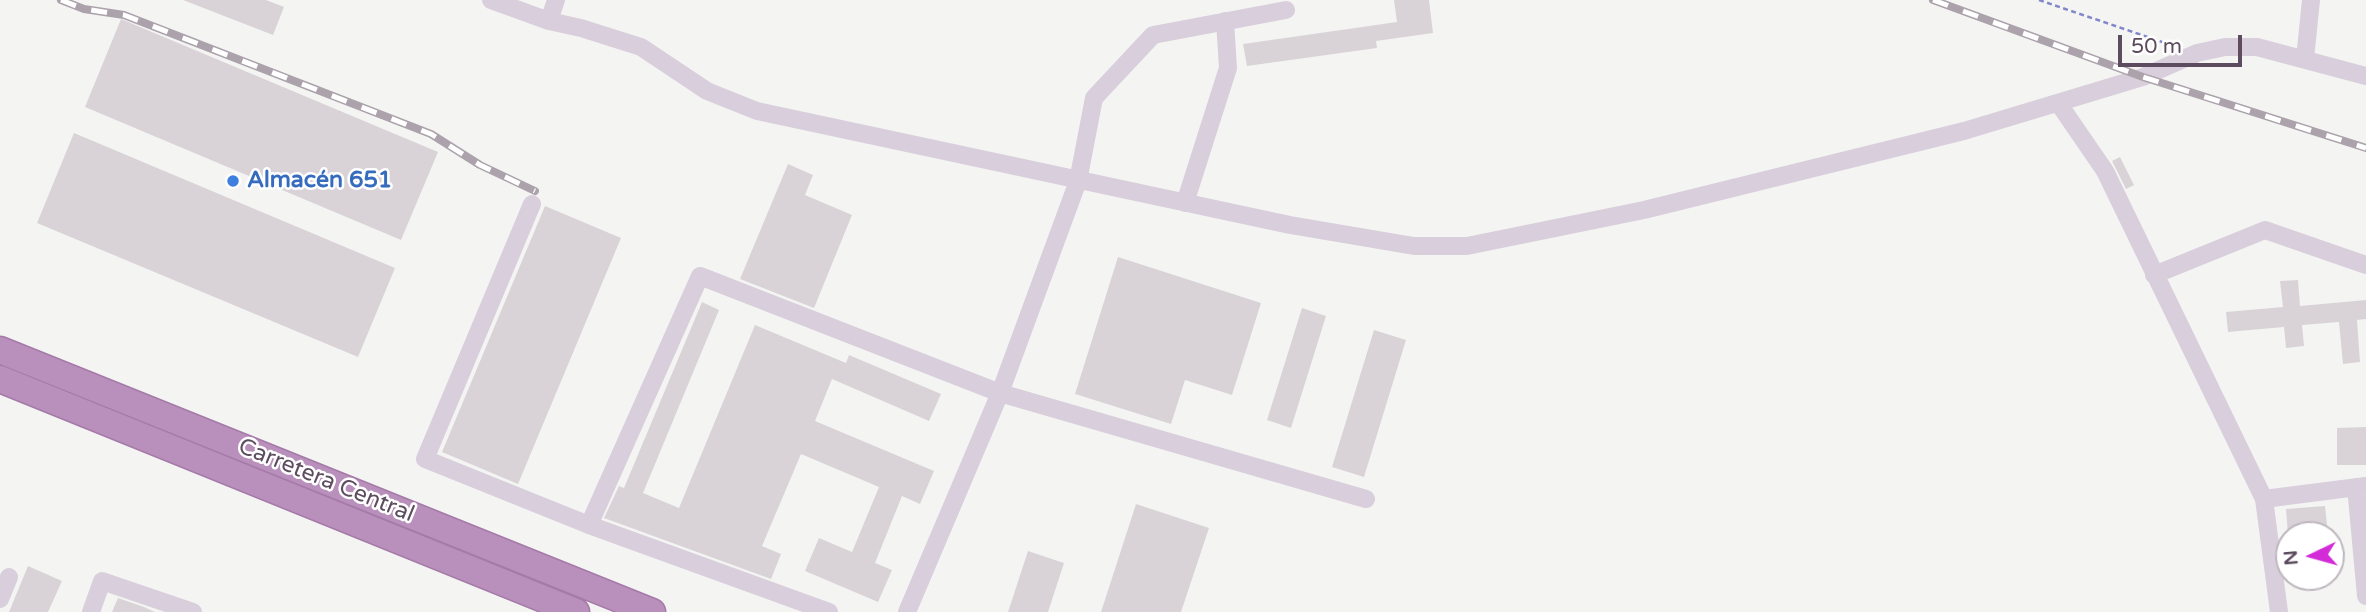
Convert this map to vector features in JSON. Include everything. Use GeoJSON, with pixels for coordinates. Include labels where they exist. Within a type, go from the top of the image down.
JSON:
{"type":"FeatureCollection","features":[{"type":"Feature","properties":{"kind":"highway","name":"Carretera Central"},"geometry":{"type":"LineString","coordinates":[[0,350],[652,612]]}},
{"type":"Feature","properties":{"kind":"highway","name":"Carretera Central"},"geometry":{"type":"LineString","coordinates":[[0,379],[576,612]]}},
{"type":"Feature","properties":{"kind":"street"},"geometry":{"type":"LineString","coordinates":[[491,0],[549,21],[641,47],[707,91],[757,111],[1290,225],[1414,246],[1467,246],[1644,210],[1964,131],[2143,77],[2197,53],[2225,47],[2257,47],[2366,76]]}},
{"type":"Feature","properties":{"kind":"street"},"geometry":{"type":"LineString","coordinates":[[549,21],[556,0]]}},
{"type":"Feature","properties":{"kind":"street"},"geometry":{"type":"LineString","coordinates":[[2305,59],[2311,0]]}},
{"type":"Feature","properties":{"kind":"street"},"geometry":{"type":"LineString","coordinates":[[907,612],[1000,393],[1078,181],[1094,98],[1153,35],[1286,10]]}},
{"type":"Feature","properties":{"kind":"street"},"geometry":{"type":"LineString","coordinates":[[1185,203],[1228,68],[1225,21]]}},
{"type":"Feature","properties":{"kind":"street"},"geometry":{"type":"LineString","coordinates":[[2059,104],[2105,171],[2264,499],[2279,612]]}},
{"type":"Feature","properties":{"kind":"street"},"geometry":{"type":"LineString","coordinates":[[532,204],[425,459],[589,525],[829,612]]}},
{"type":"Feature","properties":{"kind":"street"},"geometry":{"type":"LineString","coordinates":[[2154,275],[2265,230],[2366,265]]}},
{"type":"Feature","properties":{"kind":"street"},"geometry":{"type":"LineString","coordinates":[[589,525],[700,276],[1000,393],[1366,499]]}},
{"type":"Feature","properties":{"kind":"street"},"geometry":{"type":"LineString","coordinates":[[2264,499],[2361,486],[2366,596]]}},
{"type":"Feature","properties":{"kind":"street"},"geometry":{"type":"LineString","coordinates":[[0,599],[9,578]]}},
{"type":"Feature","properties":{"kind":"street"},"geometry":{"type":"LineString","coordinates":[[91,612],[102,581],[194,612]]}},
{"type":"Feature","properties":{"kind":"path"},"geometry":{"type":"LineString","coordinates":[[2039,0],[2197,53]]}},
{"type":"Feature","properties":{"kind":"building"},"geometry":{"type":"Polygon","coordinates":[[[183,0],[266,0],[284,7],[273,35],[183,0]]]}},
{"type":"Feature","properties":{"kind":"building"},"geometry":{"type":"Polygon","coordinates":[[[1394,0],[1429,0],[1433,33],[1376,41],[1377,48],[1247,66],[1243,44],[1397,22],[1394,0]]]}},
{"type":"Feature","properties":{"kind":"building"},"geometry":{"type":"Polygon","coordinates":[[[121,19],[438,152],[401,240],[85,107],[121,19]]]}},
{"type":"Feature","properties":{"kind":"building"},"geometry":{"type":"Polygon","coordinates":[[[74,133],[395,268],[358,357],[37,223],[74,133]]]}},
{"type":"Feature","properties":{"kind":"building"},"geometry":{"type":"Polygon","coordinates":[[[2120,157],[2134,185],[2126,189],[2112,161],[2120,157]]]}},
{"type":"Feature","properties":{"kind":"building"},"geometry":{"type":"Polygon","coordinates":[[[788,164],[813,175],[805,195],[852,215],[814,308],[740,279],[788,164]]]}},
{"type":"Feature","properties":{"kind":"building"},"geometry":{"type":"Polygon","coordinates":[[[545,206],[621,238],[518,484],[442,452],[545,206]]]}},
{"type":"Feature","properties":{"kind":"building"},"geometry":{"type":"Polygon","coordinates":[[[1118,257],[1261,303],[1232,395],[1185,380],[1171,424],[1075,394],[1118,257]]]}},
{"type":"Feature","properties":{"kind":"building"},"geometry":{"type":"Polygon","coordinates":[[[2298,280],[2300,306],[2366,300],[2366,319],[2357,320],[2360,362],[2343,364],[2339,322],[2302,325],[2304,346],[2286,348],[2284,327],[2228,332],[2226,312],[2283,307],[2280,281],[2298,280]]]}},
{"type":"Feature","properties":{"kind":"building"},"geometry":{"type":"Polygon","coordinates":[[[702,302],[719,310],[643,493],[679,508],[755,325],[846,363],[849,355],[941,394],[929,421],[832,379],[815,421],[934,471],[920,504],[902,496],[875,563],[892,570],[878,602],[805,571],[819,538],[852,552],[879,487],[801,454],[762,546],[781,554],[771,579],[604,518],[619,486],[624,488],[702,302]]]}},
{"type":"Feature","properties":{"kind":"building"},"geometry":{"type":"Polygon","coordinates":[[[1302,308],[1326,316],[1291,428],[1267,420],[1302,308]]]}},
{"type":"Feature","properties":{"kind":"building"},"geometry":{"type":"Polygon","coordinates":[[[1374,330],[1406,340],[1364,477],[1332,467],[1374,330]]]}},
{"type":"Feature","properties":{"kind":"building"},"geometry":{"type":"Polygon","coordinates":[[[2366,427],[2366,465],[2337,465],[2337,428],[2366,427]]]}},
{"type":"Feature","properties":{"kind":"building"},"geometry":{"type":"Polygon","coordinates":[[[1136,504],[1209,528],[1181,612],[1101,612],[1136,504]]]}},
{"type":"Feature","properties":{"kind":"building"},"geometry":{"type":"Polygon","coordinates":[[[2325,506],[2327,521],[2287,521],[2286,509],[2325,506]]]}},
{"type":"Feature","properties":{"kind":"building"},"geometry":{"type":"Polygon","coordinates":[[[1028,551],[1064,563],[1048,612],[1008,612],[1028,551]]]}},
{"type":"Feature","properties":{"kind":"building"},"geometry":{"type":"Polygon","coordinates":[[[28,566],[62,581],[48,612],[9,612],[28,566]]]}},
{"type":"Feature","properties":{"kind":"building"},"geometry":{"type":"Polygon","coordinates":[[[118,598],[144,607],[155,612],[112,612],[118,598]]]}},
{"type":"Feature","properties":{"kind":"railway"},"geometry":{"type":"LineString","coordinates":[[61,0],[84,9],[124,15],[431,134],[480,165],[535,191]]}},
{"type":"Feature","properties":{"kind":"railway"},"geometry":{"type":"LineString","coordinates":[[1933,0],[2143,77],[2366,148]]}},
{"type":"Feature","properties":{"kind":"place","name":"Almacén 651"},"geometry":{"type":"Point","coordinates":[233,181]}}]}
